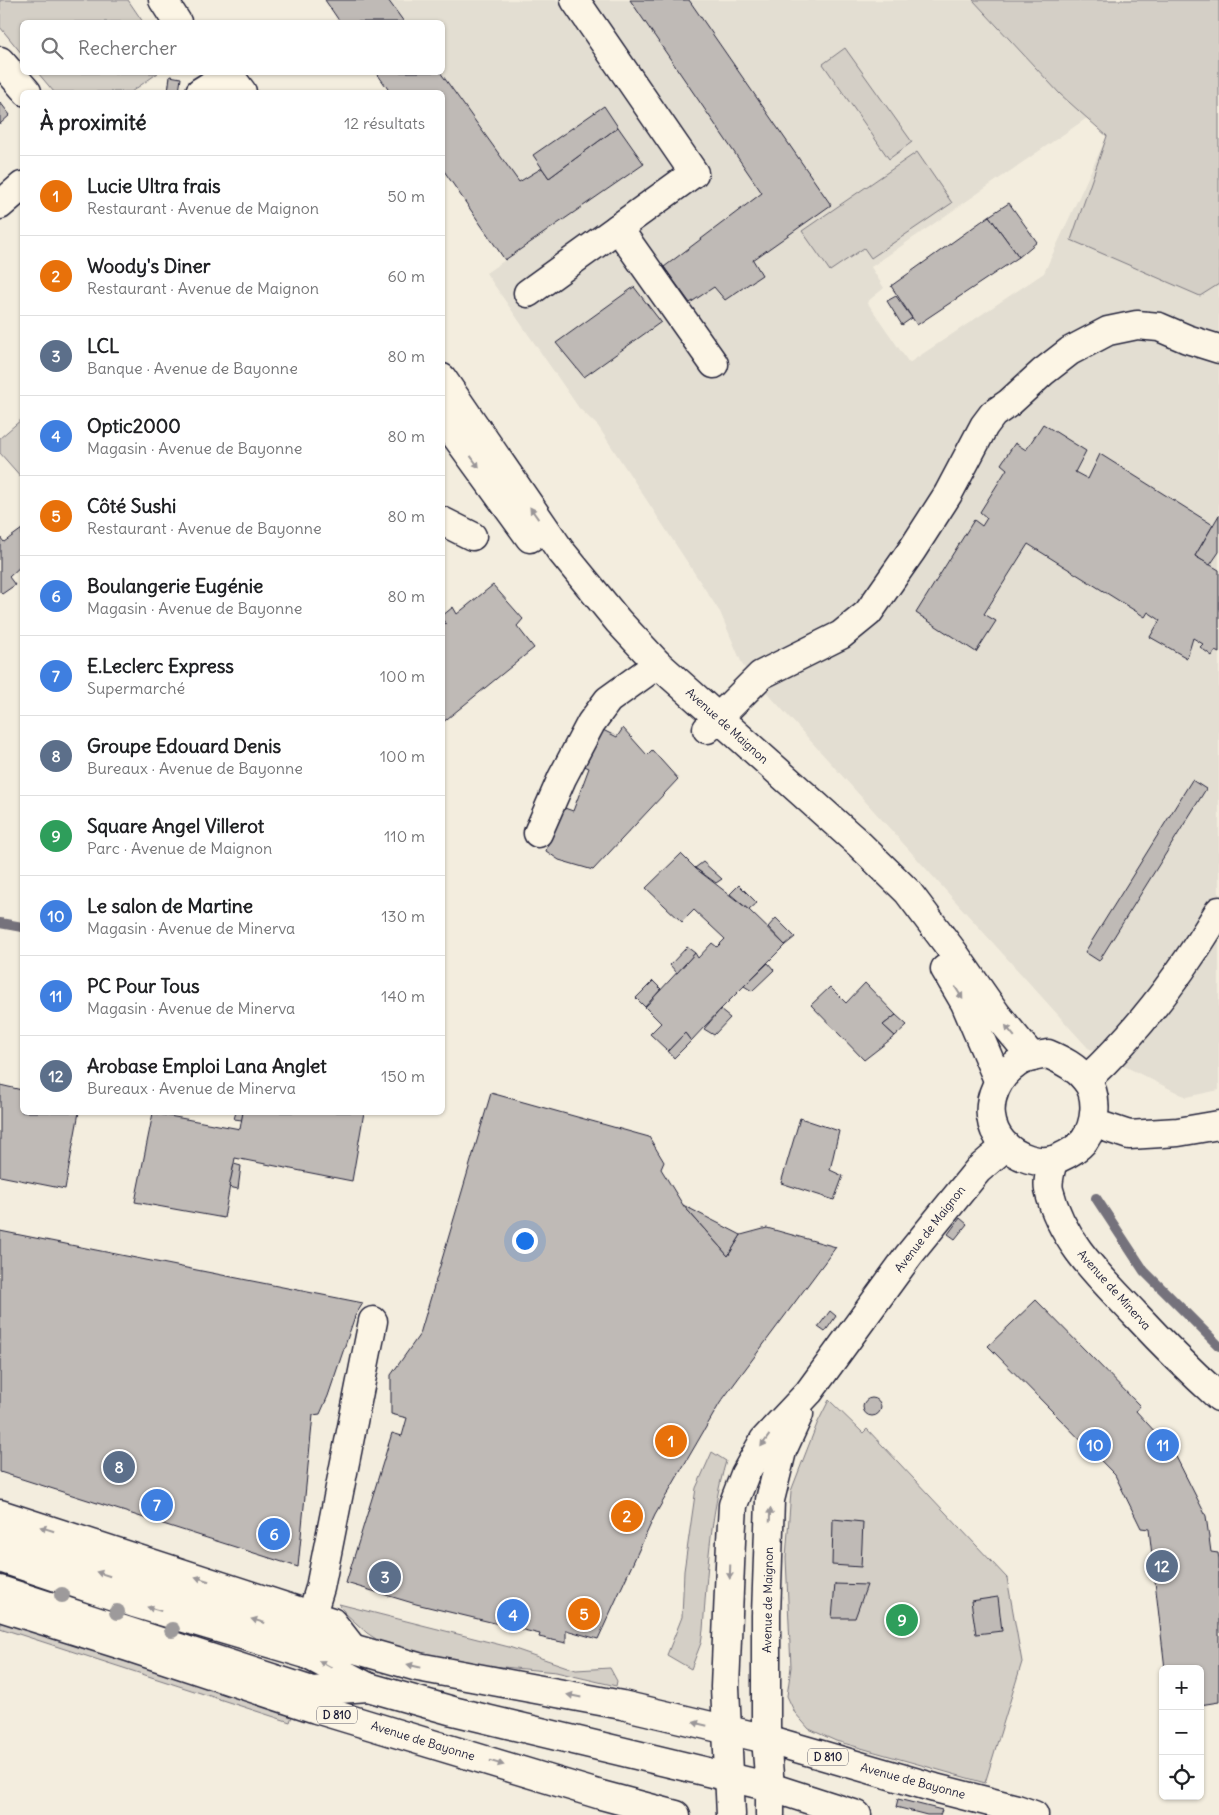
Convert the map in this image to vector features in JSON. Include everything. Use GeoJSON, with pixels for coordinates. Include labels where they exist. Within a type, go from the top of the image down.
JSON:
{"type":"FeatureCollection","features":[{"type":"Feature","properties":{"kind":"street"},"geometry":{"type":"LineString","coordinates":[[163,0],[175,20]]}},
{"type":"Feature","properties":{"kind":"street"},"geometry":{"type":"LineString","coordinates":[[181,0],[193,20]]}},
{"type":"Feature","properties":{"kind":"street"},"geometry":{"type":"LineString","coordinates":[[528,293],[694,173],[575,0]]}},
{"type":"Feature","properties":{"kind":"street"},"geometry":{"type":"LineString","coordinates":[[0,61],[24,90]]}},
{"type":"Feature","properties":{"kind":"street"},"geometry":{"type":"LineString","coordinates":[[215,82],[237,90]]}},
{"type":"Feature","properties":{"kind":"street"},"geometry":{"type":"LineString","coordinates":[[0,205],[20,188]]}},
{"type":"Feature","properties":{"kind":"street"},"geometry":{"type":"LineString","coordinates":[[618,228],[714,364]]}},
{"type":"Feature","properties":{"kind":"street"},"geometry":{"type":"LineString","coordinates":[[713,724],[761,674],[841,635],[868,613],[948,494],[984,426],[993,414],[1009,404],[1043,372],[1070,351],[1108,330],[1137,325],[1160,327],[1187,339],[1219,349]]}},
{"type":"Feature","properties":{"kind":"street","name":"Avenue de Maignon"},"geometry":{"type":"LineString","coordinates":[[445,382],[560,550],[618,620],[652,669]]}},
{"type":"Feature","properties":{"kind":"street","name":"Avenue de Maignon"},"geometry":{"type":"LineString","coordinates":[[445,421],[550,564],[597,621],[713,724],[897,901],[932,947],[966,1003],[998,1080]]}},
{"type":"Feature","properties":{"kind":"street"},"geometry":{"type":"LineString","coordinates":[[445,523],[472,536]]}},
{"type":"Feature","properties":{"kind":"street"},"geometry":{"type":"LineString","coordinates":[[538,834],[562,778],[591,723],[608,700],[652,669]]}},
{"type":"Feature","properties":{"kind":"street","name":"Avenue de Maignon"},"geometry":{"type":"LineString","coordinates":[[713,724],[858,843],[908,892],[954,953],[997,1015],[1032,1057]]}},
{"type":"Feature","properties":{"kind":"street"},"geometry":{"type":"LineString","coordinates":[[1086,1080],[1135,1031],[1169,987],[1219,911]]}},
{"type":"Feature","properties":{"kind":"street"},"geometry":{"type":"LineString","coordinates":[[1048,1054],[1066,1062],[1086,1080],[1092,1094],[1095,1109],[1093,1123],[1084,1140],[1070,1153],[1053,1160],[1036,1161],[1019,1156],[1006,1146],[995,1131],[990,1114],[992,1096],[998,1080],[1017,1063],[1032,1057],[1048,1054]]}},
{"type":"Feature","properties":{"kind":"street"},"geometry":{"type":"LineString","coordinates":[[1093,1123],[1129,1135],[1178,1132],[1219,1126]]}},
{"type":"Feature","properties":{"kind":"street","name":"Avenue de Maignon"},"geometry":{"type":"LineString","coordinates":[[731,1815],[725,1687],[733,1506],[745,1474],[764,1440],[809,1392],[909,1255],[978,1170],[1006,1146]]}},
{"type":"Feature","properties":{"kind":"street","name":"Avenue de Minerva"},"geometry":{"type":"LineString","coordinates":[[1053,1160],[1049,1178],[1049,1189],[1062,1224],[1076,1249],[1095,1272],[1185,1366],[1219,1397]]}},
{"type":"Feature","properties":{"kind":"street"},"geometry":{"type":"LineString","coordinates":[[312,1614],[320,1588],[373,1320]]}},
{"type":"Feature","properties":{"kind":"street","name":"Avenue de Maignon"},"geometry":{"type":"LineString","coordinates":[[770,1815],[766,1739],[766,1615],[770,1500],[782,1450],[809,1392]]}},
{"type":"Feature","properties":{"kind":"street"},"geometry":{"type":"LineString","coordinates":[[0,1514],[312,1614],[332,1622],[353,1649]]}},
{"type":"Feature","properties":{"kind":"street","name":"Avenue de Bayonne"},"geometry":{"type":"LineString","coordinates":[[0,1540],[186,1601],[418,1667],[622,1705],[766,1739],[1034,1815]]}},
{"type":"Feature","properties":{"kind":"street"},"geometry":{"type":"LineString","coordinates":[[0,1558],[134,1603],[306,1654],[368,1687],[453,1711],[730,1779],[770,1787],[857,1815]]}},
{"type":"Feature","properties":{"kind":"street"},"geometry":{"type":"LineString","coordinates":[[0,1590],[312,1691],[368,1687]]}},
{"type":"Feature","properties":{"kind":"street","name":"Avenue de Bayonne"},"geometry":{"type":"LineString","coordinates":[[0,1607],[128,1646],[316,1709],[601,1795],[676,1815]]}},
{"type":"Feature","properties":{"kind":"shaded area"},"geometry":{"type":"Polygon","coordinates":[[[0,0],[128,0],[142,20],[20,20],[20,52],[0,27],[0,0]]]}},
{"type":"Feature","properties":{"kind":"shaded area"},"geometry":{"type":"Polygon","coordinates":[[[325,0],[973,0],[1060,94],[1087,118],[871,267],[884,288],[867,302],[909,363],[1044,273],[1107,136],[1219,0],[1219,1090],[1186,1097],[1088,1048],[743,666],[720,612],[598,426],[579,408],[486,273],[505,260],[445,100],[445,90],[389,90],[377,75],[445,75],[445,20],[339,20],[325,0]]]}},
{"type":"Feature","properties":{"kind":"shaded area"},"geometry":{"type":"Polygon","coordinates":[[[973,0],[1219,0],[1219,284],[1200,296],[1071,240],[1107,136],[1060,94],[973,0]]]}},
{"type":"Feature","properties":{"kind":"shaded area"},"geometry":{"type":"Polygon","coordinates":[[[845,48],[912,142],[889,159],[823,64],[845,48]]]}},
{"type":"Feature","properties":{"kind":"shaded area"},"geometry":{"type":"Polygon","coordinates":[[[40,75],[155,75],[134,90],[52,90],[40,75]]]}},
{"type":"Feature","properties":{"kind":"shaded area"},"geometry":{"type":"Polygon","coordinates":[[[917,152],[952,203],[871,258],[864,248],[830,271],[802,231],[917,152]]]}},
{"type":"Feature","properties":{"kind":"shaded area"},"geometry":{"type":"Polygon","coordinates":[[[20,421],[20,476],[0,453],[0,438],[20,421]]]}},
{"type":"Feature","properties":{"kind":"shaded area"},"geometry":{"type":"Polygon","coordinates":[[[829,1400],[863,1433],[867,1429],[1007,1578],[1022,1662],[985,1783],[836,1741],[809,1729],[795,1713],[787,1696],[791,1667],[786,1558],[791,1491],[817,1424],[829,1400]]]}},
{"type":"Feature","properties":{"kind":"shaded area"},"geometry":{"type":"Polygon","coordinates":[[[712,1452],[726,1461],[713,1524],[701,1643],[691,1669],[667,1655],[682,1617],[684,1571],[696,1488],[712,1452]]]}},
{"type":"Feature","properties":{"kind":"shaded area"},"geometry":{"type":"Polygon","coordinates":[[[339,1604],[509,1647],[576,1670],[610,1668],[617,1681],[616,1686],[556,1672],[472,1664],[396,1650],[367,1633],[345,1613],[339,1604]]]}},
{"type":"Feature","properties":{"kind":"shaded area"},"geometry":{"type":"Polygon","coordinates":[[[0,1616],[293,1713],[290,1722],[0,1628],[0,1616]]]}},
{"type":"Feature","properties":{"kind":"building"},"geometry":{"type":"Polygon","coordinates":[[[325,0],[388,0],[403,20],[339,20],[325,0]]]}},
{"type":"Feature","properties":{"kind":"building"},"geometry":{"type":"Polygon","coordinates":[[[630,0],[689,0],[831,205],[753,260],[762,275],[725,300],[714,287],[690,303],[664,267],[762,193],[630,0]]]}},
{"type":"Feature","properties":{"kind":"building"},"geometry":{"type":"Polygon","coordinates":[[[378,75],[442,75],[519,182],[542,168],[549,178],[618,127],[644,164],[505,260],[445,172],[445,90],[389,90],[378,75]]]}},
{"type":"Feature","properties":{"kind":"building"},"geometry":{"type":"Polygon","coordinates":[[[170,76],[181,78],[179,90],[168,90],[170,76]]]}},
{"type":"Feature","properties":{"kind":"building"},"geometry":{"type":"Polygon","coordinates":[[[0,102],[10,115],[0,124],[0,102]]]}},
{"type":"Feature","properties":{"kind":"building"},"geometry":{"type":"Polygon","coordinates":[[[604,106],[618,127],[549,178],[533,155],[604,106]]]}},
{"type":"Feature","properties":{"kind":"building"},"geometry":{"type":"Polygon","coordinates":[[[1009,203],[1037,242],[1019,257],[989,216],[1009,203]]]}},
{"type":"Feature","properties":{"kind":"building"},"geometry":{"type":"Polygon","coordinates":[[[989,216],[1019,257],[917,325],[891,286],[989,216]]]}},
{"type":"Feature","properties":{"kind":"building"},"geometry":{"type":"Polygon","coordinates":[[[634,287],[661,322],[584,377],[556,343],[634,287]]]}},
{"type":"Feature","properties":{"kind":"building"},"geometry":{"type":"Polygon","coordinates":[[[896,296],[912,318],[902,325],[887,301],[896,296]]]}},
{"type":"Feature","properties":{"kind":"building"},"geometry":{"type":"Polygon","coordinates":[[[1043,424],[1086,451],[1075,472],[1088,479],[1100,454],[1213,525],[1195,556],[1219,570],[1219,653],[1215,651],[1212,656],[1200,647],[1203,644],[1193,638],[1187,658],[1150,637],[1160,620],[1148,612],[1145,617],[1028,544],[984,614],[996,621],[976,652],[916,613],[974,520],[982,526],[987,518],[980,512],[1007,469],[1001,464],[1015,443],[1026,450],[1043,424]]]}},
{"type":"Feature","properties":{"kind":"building"},"geometry":{"type":"Polygon","coordinates":[[[1219,515],[1219,552],[1210,565],[1195,556],[1219,515]]]}},
{"type":"Feature","properties":{"kind":"building"},"geometry":{"type":"Polygon","coordinates":[[[20,530],[20,567],[9,577],[15,585],[2,594],[0,592],[0,537],[4,542],[20,530]]]}},
{"type":"Feature","properties":{"kind":"building"},"geometry":{"type":"Polygon","coordinates":[[[493,585],[523,619],[517,626],[534,648],[445,721],[445,614],[453,607],[457,614],[493,585]]]}},
{"type":"Feature","properties":{"kind":"building"},"geometry":{"type":"Polygon","coordinates":[[[593,725],[617,737],[623,728],[647,755],[652,750],[678,779],[593,870],[559,860],[546,851],[559,806],[573,811],[589,768],[580,764],[593,725]]]}},
{"type":"Feature","properties":{"kind":"building"},"geometry":{"type":"Polygon","coordinates":[[[1192,780],[1206,789],[1099,961],[1085,952],[1192,780]]]}},
{"type":"Feature","properties":{"kind":"building"},"geometry":{"type":"Polygon","coordinates":[[[681,854],[695,868],[749,910],[785,945],[691,1041],[685,1033],[668,1051],[650,1034],[661,1023],[645,1007],[695,953],[698,958],[712,943],[717,947],[725,939],[694,910],[682,922],[646,888],[681,854]]]}},
{"type":"Feature","properties":{"kind":"building"},"geometry":{"type":"Polygon","coordinates":[[[703,862],[722,879],[716,883],[695,868],[703,862]]]}},
{"type":"Feature","properties":{"kind":"building"},"geometry":{"type":"Polygon","coordinates":[[[739,885],[757,903],[749,910],[730,894],[739,885]]]}},
{"type":"Feature","properties":{"kind":"building"},"geometry":{"type":"Polygon","coordinates":[[[776,918],[795,937],[785,945],[768,927],[776,918]]]}},
{"type":"Feature","properties":{"kind":"building"},"geometry":{"type":"Polygon","coordinates":[[[687,947],[695,953],[677,973],[670,965],[687,947]]]}},
{"type":"Feature","properties":{"kind":"building"},"geometry":{"type":"Polygon","coordinates":[[[768,963],[774,970],[752,991],[744,986],[768,963]]]}},
{"type":"Feature","properties":{"kind":"building"},"geometry":{"type":"Polygon","coordinates":[[[653,981],[661,989],[645,1007],[636,998],[653,981]]]}},
{"type":"Feature","properties":{"kind":"building"},"geometry":{"type":"Polygon","coordinates":[[[865,983],[896,1015],[883,1025],[895,1036],[864,1060],[811,1005],[830,987],[846,1003],[865,983]]]}},
{"type":"Feature","properties":{"kind":"building"},"geometry":{"type":"Polygon","coordinates":[[[720,1010],[730,1018],[714,1035],[704,1029],[720,1010]]]}},
{"type":"Feature","properties":{"kind":"building"},"geometry":{"type":"Polygon","coordinates":[[[896,1015],[907,1025],[895,1036],[883,1025],[896,1015]]]}},
{"type":"Feature","properties":{"kind":"building"},"geometry":{"type":"Polygon","coordinates":[[[685,1033],[691,1041],[674,1058],[668,1051],[685,1033]]]}},
{"type":"Feature","properties":{"kind":"building"},"geometry":{"type":"Polygon","coordinates":[[[0,1085],[20,1090],[20,1115],[78,1115],[65,1189],[0,1176],[0,1085]]]}},
{"type":"Feature","properties":{"kind":"building"},"geometry":{"type":"Polygon","coordinates":[[[491,1093],[649,1137],[664,1162],[661,1169],[683,1205],[728,1256],[741,1235],[767,1228],[836,1247],[720,1403],[655,1515],[598,1639],[566,1630],[566,1643],[539,1637],[540,1634],[416,1604],[346,1583],[392,1433],[402,1436],[407,1418],[391,1414],[391,1375],[420,1334],[491,1093]]]}},
{"type":"Feature","properties":{"kind":"building"},"geometry":{"type":"Polygon","coordinates":[[[153,1115],[164,1115],[240,1129],[242,1115],[363,1115],[352,1181],[235,1158],[224,1218],[135,1202],[153,1115]]]}},
{"type":"Feature","properties":{"kind":"building"},"geometry":{"type":"Polygon","coordinates":[[[235,1115],[243,1115],[242,1120],[234,1119],[235,1115]]]}},
{"type":"Feature","properties":{"kind":"building"},"geometry":{"type":"Polygon","coordinates":[[[800,1118],[839,1131],[830,1170],[843,1176],[834,1200],[781,1183],[800,1118]]]}},
{"type":"Feature","properties":{"kind":"building"},"geometry":{"type":"Polygon","coordinates":[[[234,1164],[241,1166],[238,1189],[229,1187],[234,1164]]]}},
{"type":"Feature","properties":{"kind":"building"},"geometry":{"type":"Polygon","coordinates":[[[683,1205],[741,1235],[728,1256],[683,1205]]]}},
{"type":"Feature","properties":{"kind":"building"},"geometry":{"type":"Polygon","coordinates":[[[960,1218],[967,1224],[955,1239],[948,1234],[960,1218]]]}},
{"type":"Feature","properties":{"kind":"building"},"geometry":{"type":"Polygon","coordinates":[[[0,1231],[363,1303],[355,1316],[320,1414],[313,1415],[298,1567],[0,1472],[0,1231]]]}},
{"type":"Feature","properties":{"kind":"building"},"geometry":{"type":"Polygon","coordinates":[[[1036,1300],[1140,1406],[1136,1411],[1157,1434],[1162,1429],[1206,1516],[1211,1552],[1218,1553],[1219,1702],[1204,1704],[1204,1665],[1165,1665],[1149,1529],[1141,1528],[1115,1475],[988,1346],[1036,1300]]]}},
{"type":"Feature","properties":{"kind":"building"},"geometry":{"type":"Polygon","coordinates":[[[830,1311],[836,1316],[825,1332],[818,1327],[830,1311]]]}},
{"type":"Feature","properties":{"kind":"building"},"geometry":{"type":"Polygon","coordinates":[[[872,1398],[878,1401],[881,1407],[878,1413],[872,1416],[866,1413],[863,1407],[866,1401],[872,1398]]]}},
{"type":"Feature","properties":{"kind":"building"},"geometry":{"type":"Polygon","coordinates":[[[833,1519],[863,1522],[861,1567],[832,1565],[833,1519]]]}},
{"type":"Feature","properties":{"kind":"building"},"geometry":{"type":"Polygon","coordinates":[[[835,1584],[867,1585],[855,1618],[832,1618],[835,1584]]]}},
{"type":"Feature","properties":{"kind":"building"},"geometry":{"type":"Polygon","coordinates":[[[998,1597],[1002,1631],[976,1634],[971,1601],[998,1597]]]}},
{"type":"Feature","properties":{"kind":"building"},"geometry":{"type":"Polygon","coordinates":[[[898,1799],[942,1810],[940,1815],[927,1815],[896,1807],[898,1799]]]}},
{"type":"Feature","properties":{"kind":"waterway"},"geometry":{"type":"LineString","coordinates":[[0,923],[20,927]]}},
{"type":"Feature","properties":{"kind":"waterway"},"geometry":{"type":"LineString","coordinates":[[1096,1198],[1144,1271],[1219,1346]]}},
{"type":"Feature","properties":{"kind":"place","name":"Lucie Ultra frais"},"geometry":{"type":"Point","coordinates":[671,1441]}},
{"type":"Feature","properties":{"kind":"place","name":"Le salon de Martine"},"geometry":{"type":"Point","coordinates":[1095,1445]}},
{"type":"Feature","properties":{"kind":"place","name":"PC Pour Tous"},"geometry":{"type":"Point","coordinates":[1163,1445]}},
{"type":"Feature","properties":{"kind":"place","name":"Groupe Edouard Denis"},"geometry":{"type":"Point","coordinates":[119,1467]}},
{"type":"Feature","properties":{"kind":"place","name":"E.Leclerc Express"},"geometry":{"type":"Point","coordinates":[157,1505]}},
{"type":"Feature","properties":{"kind":"place","name":"Woody's Diner"},"geometry":{"type":"Point","coordinates":[627,1516]}},
{"type":"Feature","properties":{"kind":"place","name":"Boulangerie Eugénie"},"geometry":{"type":"Point","coordinates":[274,1534]}},
{"type":"Feature","properties":{"kind":"place","name":"Arobase Emploi Lana Anglet"},"geometry":{"type":"Point","coordinates":[1162,1566]}},
{"type":"Feature","properties":{"kind":"place","name":"LCL"},"geometry":{"type":"Point","coordinates":[385,1577]}},
{"type":"Feature","properties":{"kind":"place","name":"Côté Sushi"},"geometry":{"type":"Point","coordinates":[584,1614]}},
{"type":"Feature","properties":{"kind":"place","name":"Optic2000"},"geometry":{"type":"Point","coordinates":[513,1615]}},
{"type":"Feature","properties":{"kind":"place","name":"Square Angel Villerot"},"geometry":{"type":"Point","coordinates":[902,1620]}}]}
